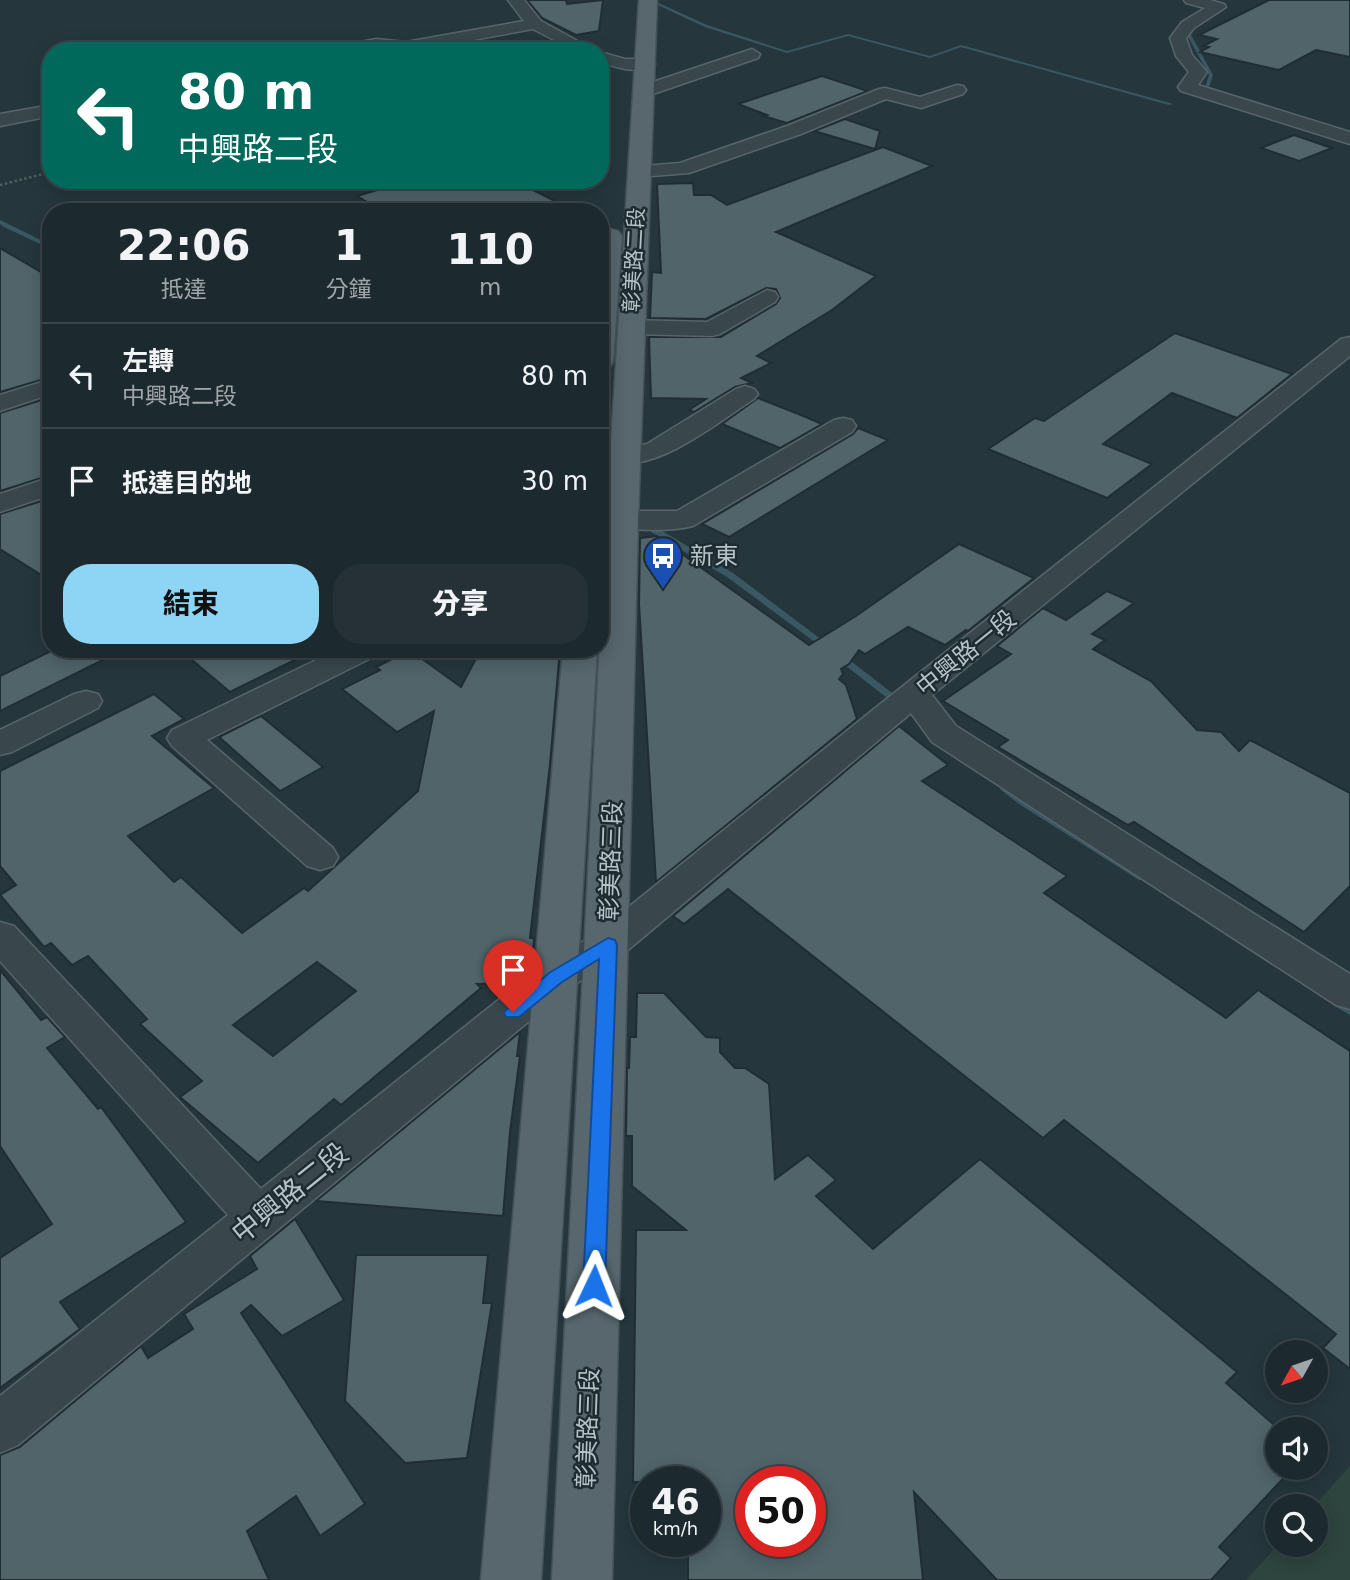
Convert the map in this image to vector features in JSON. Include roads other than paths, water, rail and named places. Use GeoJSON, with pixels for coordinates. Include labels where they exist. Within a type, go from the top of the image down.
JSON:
{"type":"FeatureCollection","features":[{"type":"Feature","properties":{"kind":"main road","name":"彰美路二段"},"geometry":{"type":"LineString","coordinates":[[628,0],[635,64]]}},
{"type":"Feature","properties":{"kind":"main road","name":"彰美路二段"},"geometry":{"type":"LineString","coordinates":[[611,519],[625,456],[639,171],[633,90],[635,64],[648,0]]}},
{"type":"Feature","properties":{"kind":"main road","name":"彰美路二段"},"geometry":{"type":"LineString","coordinates":[[609,250],[611,225],[635,232]]}},
{"type":"Feature","properties":{"kind":"main road","name":"彰美路三段"},"geometry":{"type":"LineString","coordinates":[[609,549],[611,519]]}},
{"type":"Feature","properties":{"kind":"main road","name":"彰美路三段"},"geometry":{"type":"LineString","coordinates":[[580,658],[582,1580]]}},
{"type":"Feature","properties":{"kind":"main road","name":"彰美路三段"},"geometry":{"type":"LineString","coordinates":[[511,1580],[582,961],[602,658]]}},
{"type":"Feature","properties":{"kind":"street"},"geometry":{"type":"LineString","coordinates":[[516,0],[535,24],[570,42]]}},
{"type":"Feature","properties":{"kind":"street"},"geometry":{"type":"LineString","coordinates":[[1192,0],[1218,8],[1188,25],[1178,38],[1184,56],[1198,72],[1187,88],[1350,138]]}},
{"type":"Feature","properties":{"kind":"street"},"geometry":{"type":"LineString","coordinates":[[434,42],[535,24]]}},
{"type":"Feature","properties":{"kind":"street"},"geometry":{"type":"LineString","coordinates":[[633,90],[752,54]]}},
{"type":"Feature","properties":{"kind":"street"},"geometry":{"type":"LineString","coordinates":[[609,59],[635,64]]}},
{"type":"Feature","properties":{"kind":"street"},"geometry":{"type":"LineString","coordinates":[[639,171],[682,169],[794,130],[885,93],[921,103],[957,90]]}},
{"type":"Feature","properties":{"kind":"street"},"geometry":{"type":"LineString","coordinates":[[0,120],[42,112]]}},
{"type":"Feature","properties":{"kind":"street"},"geometry":{"type":"LineString","coordinates":[[631,327],[712,329],[766,297]]}},
{"type":"Feature","properties":{"kind":"street","name":"中興路一段"},"geometry":{"type":"LineString","coordinates":[[582,961],[1350,344]]}},
{"type":"Feature","properties":{"kind":"street"},"geometry":{"type":"LineString","coordinates":[[0,403],[42,389]]}},
{"type":"Feature","properties":{"kind":"street"},"geometry":{"type":"LineString","coordinates":[[625,456],[655,450],[745,394]]}},
{"type":"Feature","properties":{"kind":"street"},"geometry":{"type":"LineString","coordinates":[[611,519],[683,520],[843,426]]}},
{"type":"Feature","properties":{"kind":"street"},"geometry":{"type":"LineString","coordinates":[[0,504],[42,488]]}},
{"type":"Feature","properties":{"kind":"street"},"geometry":{"type":"LineString","coordinates":[[320,857],[184,738],[346,658]]}},
{"type":"Feature","properties":{"kind":"street"},"geometry":{"type":"LineString","coordinates":[[914,694],[944,734],[1350,994]]}},
{"type":"Feature","properties":{"kind":"street"},"geometry":{"type":"LineString","coordinates":[[0,744],[86,701]]}},
{"type":"Feature","properties":{"kind":"street"},"geometry":{"type":"LineString","coordinates":[[0,936],[259,1218]]}},
{"type":"Feature","properties":{"kind":"street","name":"中興路二段"},"geometry":{"type":"LineString","coordinates":[[0,1428],[582,961]]}},
{"type":"Feature","properties":{"kind":"waterway"},"geometry":{"type":"LineString","coordinates":[[649,0],[706,26],[787,52],[848,35],[930,57],[961,46],[1171,104]]}},
{"type":"Feature","properties":{"kind":"waterway"},"geometry":{"type":"LineString","coordinates":[[1194,28],[1188,33],[1211,75],[1206,91],[1213,93]]}},
{"type":"Feature","properties":{"kind":"waterway"},"geometry":{"type":"LineString","coordinates":[[0,222],[42,242]]}},
{"type":"Feature","properties":{"kind":"waterway"},"geometry":{"type":"LineString","coordinates":[[654,530],[730,575],[826,646]]}},
{"type":"Feature","properties":{"kind":"waterway"},"geometry":{"type":"LineString","coordinates":[[840,657],[898,702]]}},
{"type":"Feature","properties":{"kind":"waterway"},"geometry":{"type":"LineString","coordinates":[[1004,788],[1142,878]]}},
{"type":"Feature","properties":{"kind":"waterway"},"geometry":{"type":"LineString","coordinates":[[1337,1002],[1350,1011]]}},
{"type":"Feature","properties":{"kind":"place","name":"新東"},"geometry":{"type":"Point","coordinates":[663,590]}}]}
